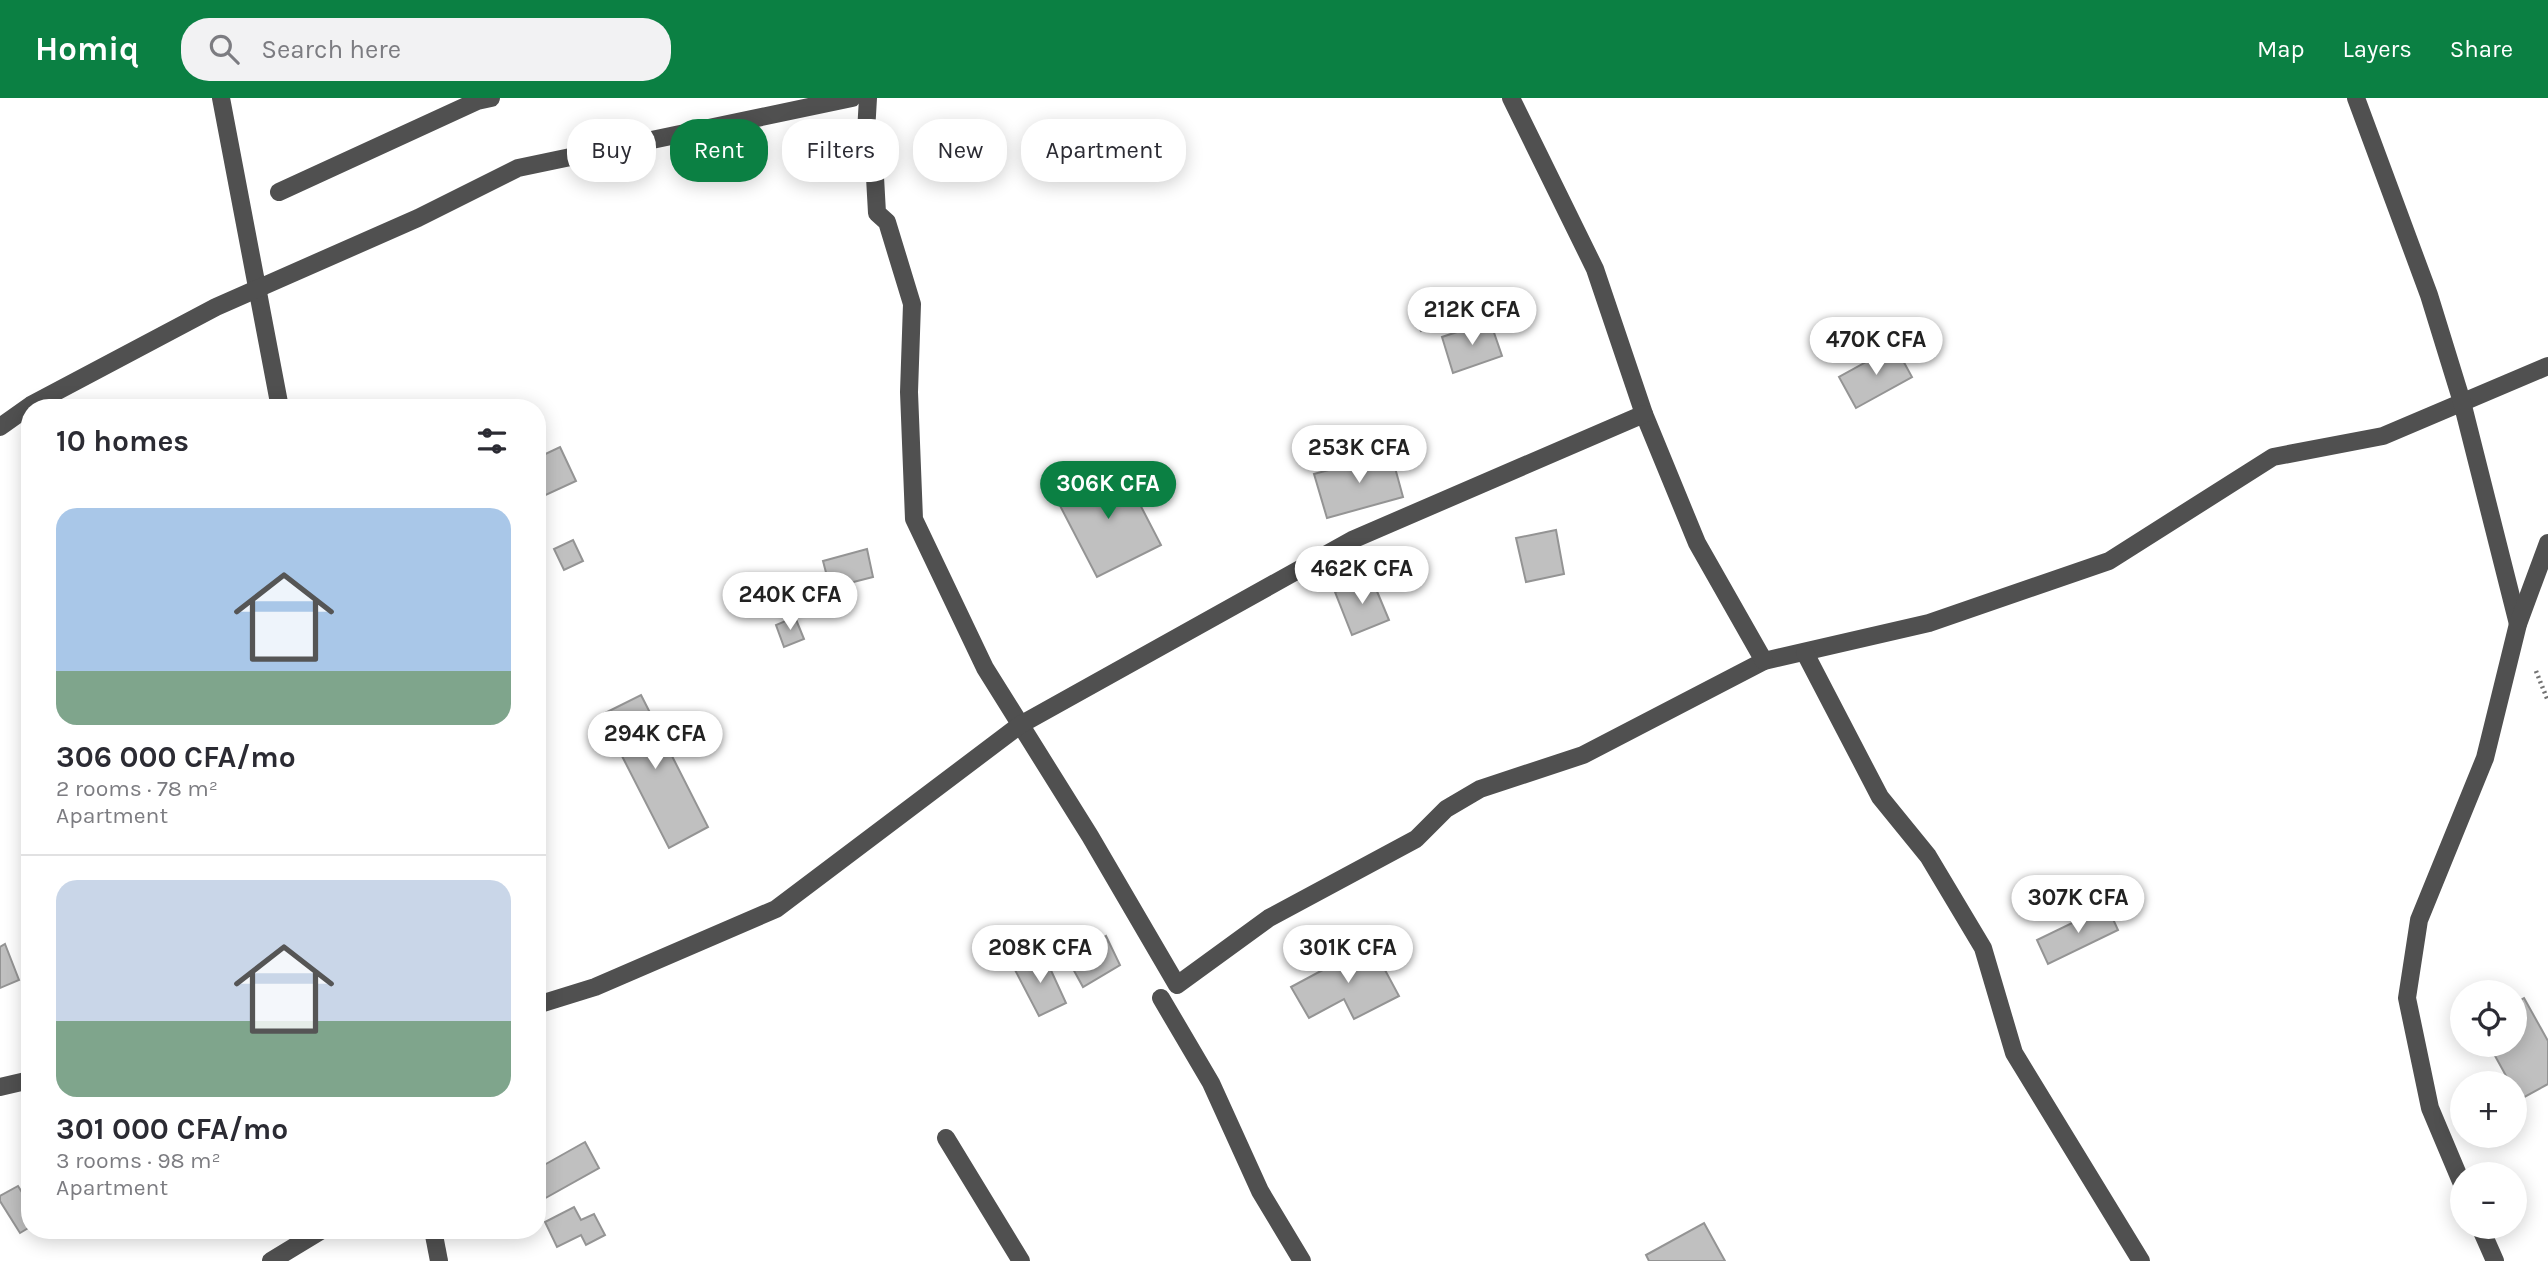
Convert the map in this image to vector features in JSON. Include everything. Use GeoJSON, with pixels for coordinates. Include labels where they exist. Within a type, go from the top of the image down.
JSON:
{"type":"FeatureCollection","features":[{"type":"Feature","properties":{"kind":"street"},"geometry":{"type":"LineString","coordinates":[[221,98],[278,399]]}},
{"type":"Feature","properties":{"kind":"street"},"geometry":{"type":"LineString","coordinates":[[279,191],[477,101],[491,98]]}},
{"type":"Feature","properties":{"kind":"street"},"geometry":{"type":"LineString","coordinates":[[42,399],[216,307],[418,218],[518,168],[852,98]]}},
{"type":"Feature","properties":{"kind":"street"},"geometry":{"type":"LineString","coordinates":[[868,98],[865,149],[875,177],[877,214],[887,222],[912,304],[909,392],[915,519],[985,668],[1090,836],[1177,985],[1269,918],[1416,839],[1446,809],[1479,789],[1583,755],[1765,661],[1929,623],[2109,561],[2273,457],[2383,436],[2548,366]]}},
{"type":"Feature","properties":{"kind":"street"},"geometry":{"type":"LineString","coordinates":[[1511,98],[1595,270],[1644,414],[1697,543],[1765,661]]}},
{"type":"Feature","properties":{"kind":"street"},"geometry":{"type":"LineString","coordinates":[[2356,98],[2429,295],[2462,402],[2518,624]]}},
{"type":"Feature","properties":{"kind":"street"},"geometry":{"type":"LineString","coordinates":[[0,428],[21,412]]}},
{"type":"Feature","properties":{"kind":"street"},"geometry":{"type":"LineString","coordinates":[[546,1002],[595,986],[776,909],[1020,726],[1352,540],[1644,414]]}},
{"type":"Feature","properties":{"kind":"street"},"geometry":{"type":"LineString","coordinates":[[2453,1162],[2430,1108],[2407,998],[2419,920],[2485,758],[2518,624],[2548,542]]}},
{"type":"Feature","properties":{"kind":"street"},"geometry":{"type":"LineString","coordinates":[[1805,653],[1880,797],[1928,856],[1983,948],[2014,1053],[2141,1261]]}},
{"type":"Feature","properties":{"kind":"street"},"geometry":{"type":"LineString","coordinates":[[1161,999],[1210,1083],[1261,1191],[1302,1261]]}},
{"type":"Feature","properties":{"kind":"street"},"geometry":{"type":"LineString","coordinates":[[0,1087],[21,1082]]}},
{"type":"Feature","properties":{"kind":"street"},"geometry":{"type":"LineString","coordinates":[[946,1138],[1021,1261]]}},
{"type":"Feature","properties":{"kind":"street"},"geometry":{"type":"LineString","coordinates":[[271,1261],[307,1239]]}},
{"type":"Feature","properties":{"kind":"street"},"geometry":{"type":"LineString","coordinates":[[435,1239],[439,1261]]}},
{"type":"Feature","properties":{"kind":"street"},"geometry":{"type":"LineString","coordinates":[[2485,1239],[2495,1261]]}},
{"type":"Feature","properties":{"kind":"building"},"geometry":{"type":"Polygon","coordinates":[[[1437,303],[1445,318],[1421,331],[1413,316],[1437,303]]]}},
{"type":"Feature","properties":{"kind":"building"},"geometry":{"type":"Polygon","coordinates":[[[1490,321],[1502,356],[1453,373],[1442,337],[1490,321]]]}},
{"type":"Feature","properties":{"kind":"building"},"geometry":{"type":"Polygon","coordinates":[[[1895,346],[1912,377],[1856,408],[1839,377],[1895,346]]]}},
{"type":"Feature","properties":{"kind":"building"},"geometry":{"type":"Polygon","coordinates":[[[560,447],[576,481],[546,495],[546,454],[560,447]]]}},
{"type":"Feature","properties":{"kind":"building"},"geometry":{"type":"Polygon","coordinates":[[[1391,453],[1403,497],[1327,518],[1314,474],[1391,453]]]}},
{"type":"Feature","properties":{"kind":"building"},"geometry":{"type":"Polygon","coordinates":[[[1120,466],[1161,545],[1097,577],[1056,498],[1120,466]]]}},
{"type":"Feature","properties":{"kind":"building"},"geometry":{"type":"Polygon","coordinates":[[[1556,530],[1564,574],[1526,582],[1516,538],[1556,530]]]}},
{"type":"Feature","properties":{"kind":"building"},"geometry":{"type":"Polygon","coordinates":[[[573,540],[583,561],[564,570],[554,549],[573,540]]]}},
{"type":"Feature","properties":{"kind":"building"},"geometry":{"type":"Polygon","coordinates":[[[867,549],[873,577],[830,588],[823,561],[867,549]]]}},
{"type":"Feature","properties":{"kind":"building"},"geometry":{"type":"Polygon","coordinates":[[[1371,577],[1389,620],[1352,635],[1335,592],[1371,577]]]}},
{"type":"Feature","properties":{"kind":"building"},"geometry":{"type":"Polygon","coordinates":[[[795,617],[804,639],[784,647],[776,625],[795,617]]]}},
{"type":"Feature","properties":{"kind":"building"},"geometry":{"type":"Polygon","coordinates":[[[641,695],[708,827],[669,848],[601,715],[641,695]]]}},
{"type":"Feature","properties":{"kind":"building"},"geometry":{"type":"Polygon","coordinates":[[[2107,906],[2118,930],[2048,964],[2037,940],[2107,906]]]}},
{"type":"Feature","properties":{"kind":"building"},"geometry":{"type":"Polygon","coordinates":[[[1106,936],[1120,965],[1083,987],[1067,958],[1106,936]]]}},
{"type":"Feature","properties":{"kind":"building"},"geometry":{"type":"Polygon","coordinates":[[[5,944],[19,980],[0,988],[0,947],[5,944]]]}},
{"type":"Feature","properties":{"kind":"building"},"geometry":{"type":"Polygon","coordinates":[[[1371,944],[1399,996],[1354,1019],[1344,999],[1309,1018],[1291,987],[1371,944]]]}},
{"type":"Feature","properties":{"kind":"building"},"geometry":{"type":"Polygon","coordinates":[[[1043,953],[1066,1003],[1039,1016],[1014,968],[1043,953]]]}},
{"type":"Feature","properties":{"kind":"building"},"geometry":{"type":"Polygon","coordinates":[[[2527,1003],[2548,1041],[2548,1084],[2527,1096],[2527,1071],[2503,1071],[2496,1057],[2527,1057],[2527,1003]]]}},
{"type":"Feature","properties":{"kind":"building"},"geometry":{"type":"Polygon","coordinates":[[[585,1142],[599,1168],[546,1198],[546,1164],[585,1142]]]}},
{"type":"Feature","properties":{"kind":"building"},"geometry":{"type":"Polygon","coordinates":[[[18,1186],[21,1191],[20,1233],[0,1201],[0,1196],[18,1186]]]}},
{"type":"Feature","properties":{"kind":"building"},"geometry":{"type":"Polygon","coordinates":[[[574,1207],[581,1220],[594,1214],[605,1235],[586,1245],[581,1235],[557,1247],[546,1221],[574,1207]]]}},
{"type":"Feature","properties":{"kind":"building"},"geometry":{"type":"Polygon","coordinates":[[[1704,1223],[1725,1261],[1649,1261],[1646,1255],[1704,1223]]]}}]}
